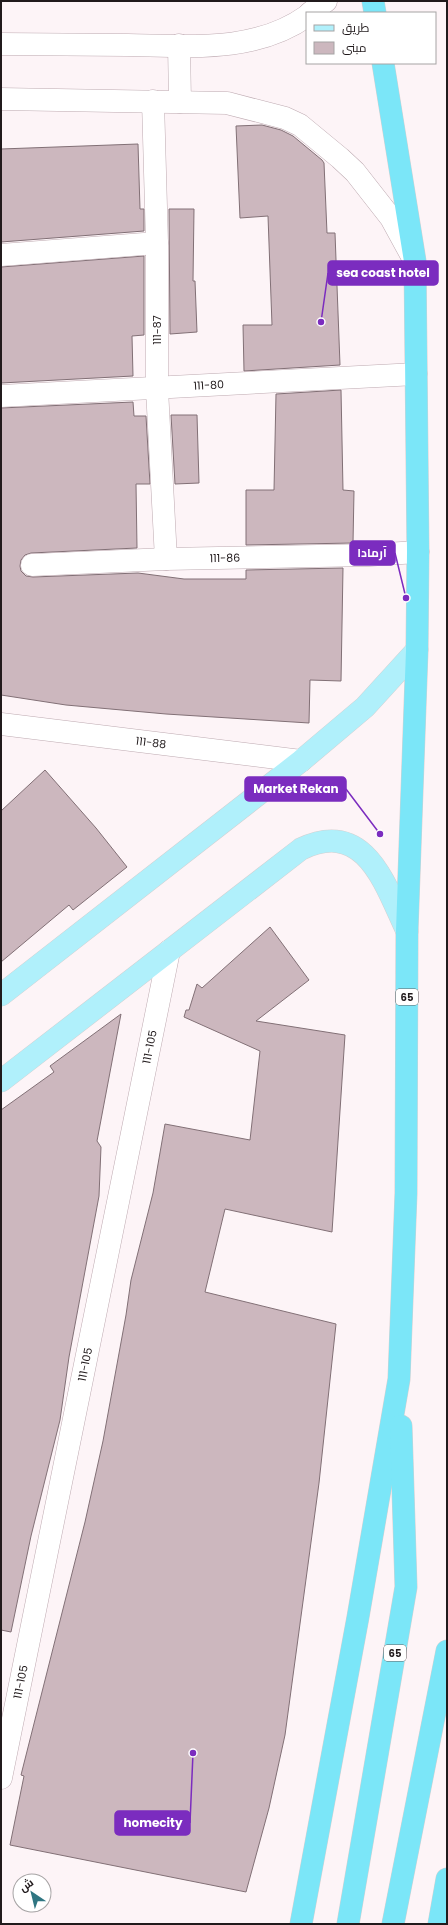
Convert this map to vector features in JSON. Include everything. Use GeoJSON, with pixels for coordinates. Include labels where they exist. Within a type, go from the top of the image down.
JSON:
{"type":"FeatureCollection","features":[{"type":"Feature","properties":{"kind":"highway"},"geometry":{"type":"LineString","coordinates":[[373,1],[375,12]]}},
{"type":"Feature","properties":{"kind":"highway","name":"65"},"geometry":{"type":"LineString","coordinates":[[348,1924],[406,1587],[400,1379],[406,1193],[407,931],[417,650],[418,552],[415,261],[383,64]]}},
{"type":"Feature","properties":{"kind":"highway","name":"65"},"geometry":{"type":"LineString","coordinates":[[301,1924],[400,1379]]}},
{"type":"Feature","properties":{"kind":"highway"},"geometry":{"type":"LineString","coordinates":[[393,1924],[447,1651]]}},
{"type":"Feature","properties":{"kind":"highway"},"geometry":{"type":"LineString","coordinates":[[439,1924],[447,1879]]}},
{"type":"Feature","properties":{"kind":"main road"},"geometry":{"type":"LineString","coordinates":[[1,995],[301,761],[365,707],[417,650]]}},
{"type":"Feature","properties":{"kind":"main road"},"geometry":{"type":"LineString","coordinates":[[1,1081],[301,849],[322,841],[344,842],[355,847],[372,861],[407,931]]}},
{"type":"Feature","properties":{"kind":"street"},"geometry":{"type":"LineString","coordinates":[[311,12],[326,1]]}},
{"type":"Feature","properties":{"kind":"street"},"geometry":{"type":"LineString","coordinates":[[1,44],[217,46],[269,36],[306,17]]}},
{"type":"Feature","properties":{"kind":"street"},"geometry":{"type":"LineString","coordinates":[[179,45],[180,102]]}},
{"type":"Feature","properties":{"kind":"street"},"geometry":{"type":"LineString","coordinates":[[1,99],[227,103],[285,118],[300,126],[355,172],[391,218],[415,261]]}},
{"type":"Feature","properties":{"kind":"street","name":"111-87"},"geometry":{"type":"LineString","coordinates":[[153,101],[157,243],[157,389],[166,559]]}},
{"type":"Feature","properties":{"kind":"street"},"geometry":{"type":"LineString","coordinates":[[1,255],[157,243]]}},
{"type":"Feature","properties":{"kind":"street","name":"111-80"},"geometry":{"type":"LineString","coordinates":[[1,396],[157,389],[354,376],[416,374]]}},
{"type":"Feature","properties":{"kind":"street","name":"111-86"},"geometry":{"type":"LineString","coordinates":[[32,565],[166,559],[369,555],[418,552]]}},
{"type":"Feature","properties":{"kind":"street","name":"111-88"},"geometry":{"type":"LineString","coordinates":[[1,724],[301,761]]}},
{"type":"Feature","properties":{"kind":"street","name":"111-105"},"geometry":{"type":"LineString","coordinates":[[1,1778],[169,951]]}},
{"type":"Feature","properties":{"kind":"building"},"geometry":{"type":"Polygon","coordinates":[[[262,125],[281,130],[293,136],[324,163],[327,233],[335,233],[340,365],[244,371],[243,325],[272,325],[268,216],[240,218],[236,126],[262,125]]]}},
{"type":"Feature","properties":{"kind":"building"},"geometry":{"type":"Polygon","coordinates":[[[138,144],[140,209],[144,209],[144,231],[1,242],[1,149],[138,144]]]}},
{"type":"Feature","properties":{"kind":"building"},"geometry":{"type":"Polygon","coordinates":[[[169,209],[194,209],[193,281],[195,281],[197,332],[170,334],[169,209]]]}},
{"type":"Feature","properties":{"kind":"building"},"geometry":{"type":"Polygon","coordinates":[[[144,256],[144,335],[132,336],[133,376],[1,383],[1,267],[144,256]]]}},
{"type":"Feature","properties":{"kind":"building"},"geometry":{"type":"Polygon","coordinates":[[[341,390],[343,490],[354,491],[353,543],[246,545],[246,490],[274,490],[276,394],[341,390]]]}},
{"type":"Feature","properties":{"kind":"building"},"geometry":{"type":"Polygon","coordinates":[[[133,402],[134,416],[146,416],[150,484],[136,484],[137,548],[31,553],[25,555],[21,560],[21,571],[26,576],[33,577],[138,573],[184,579],[246,579],[246,570],[343,568],[341,681],[310,680],[309,723],[166,714],[66,705],[1,695],[1,408],[133,402]]]}},
{"type":"Feature","properties":{"kind":"building"},"geometry":{"type":"Polygon","coordinates":[[[171,415],[197,415],[199,483],[175,484],[171,415]]]}},
{"type":"Feature","properties":{"kind":"building"},"geometry":{"type":"Polygon","coordinates":[[[45,770],[96,828],[127,867],[73,910],[69,905],[1,962],[1,811],[45,770]]]}},
{"type":"Feature","properties":{"kind":"building"},"geometry":{"type":"Polygon","coordinates":[[[270,927],[309,980],[256,1021],[345,1035],[332,1232],[225,1209],[205,1292],[336,1324],[319,1483],[285,1735],[269,1808],[246,1892],[10,1845],[24,1776],[21,1775],[85,1522],[103,1441],[131,1280],[153,1193],[165,1124],[250,1140],[260,1051],[184,1017],[186,1010],[189,1010],[197,984],[202,988],[270,927]]]}},
{"type":"Feature","properties":{"kind":"building"},"geometry":{"type":"Polygon","coordinates":[[[121,1014],[97,1141],[101,1147],[99,1196],[69,1357],[60,1420],[31,1536],[11,1632],[1,1630],[1,1110],[54,1072],[50,1066],[121,1014]]]}},
{"type":"Feature","properties":{"kind":"place","name":"sea coast hotel"},"geometry":{"type":"Point","coordinates":[321,322]}},
{"type":"Feature","properties":{"kind":"place","name":"آرمادا"},"geometry":{"type":"Point","coordinates":[406,598]}},
{"type":"Feature","properties":{"kind":"place","name":"Market Rekan"},"geometry":{"type":"Point","coordinates":[380,834]}},
{"type":"Feature","properties":{"kind":"place","name":"homecity"},"geometry":{"type":"Point","coordinates":[193,1753]}}]}
